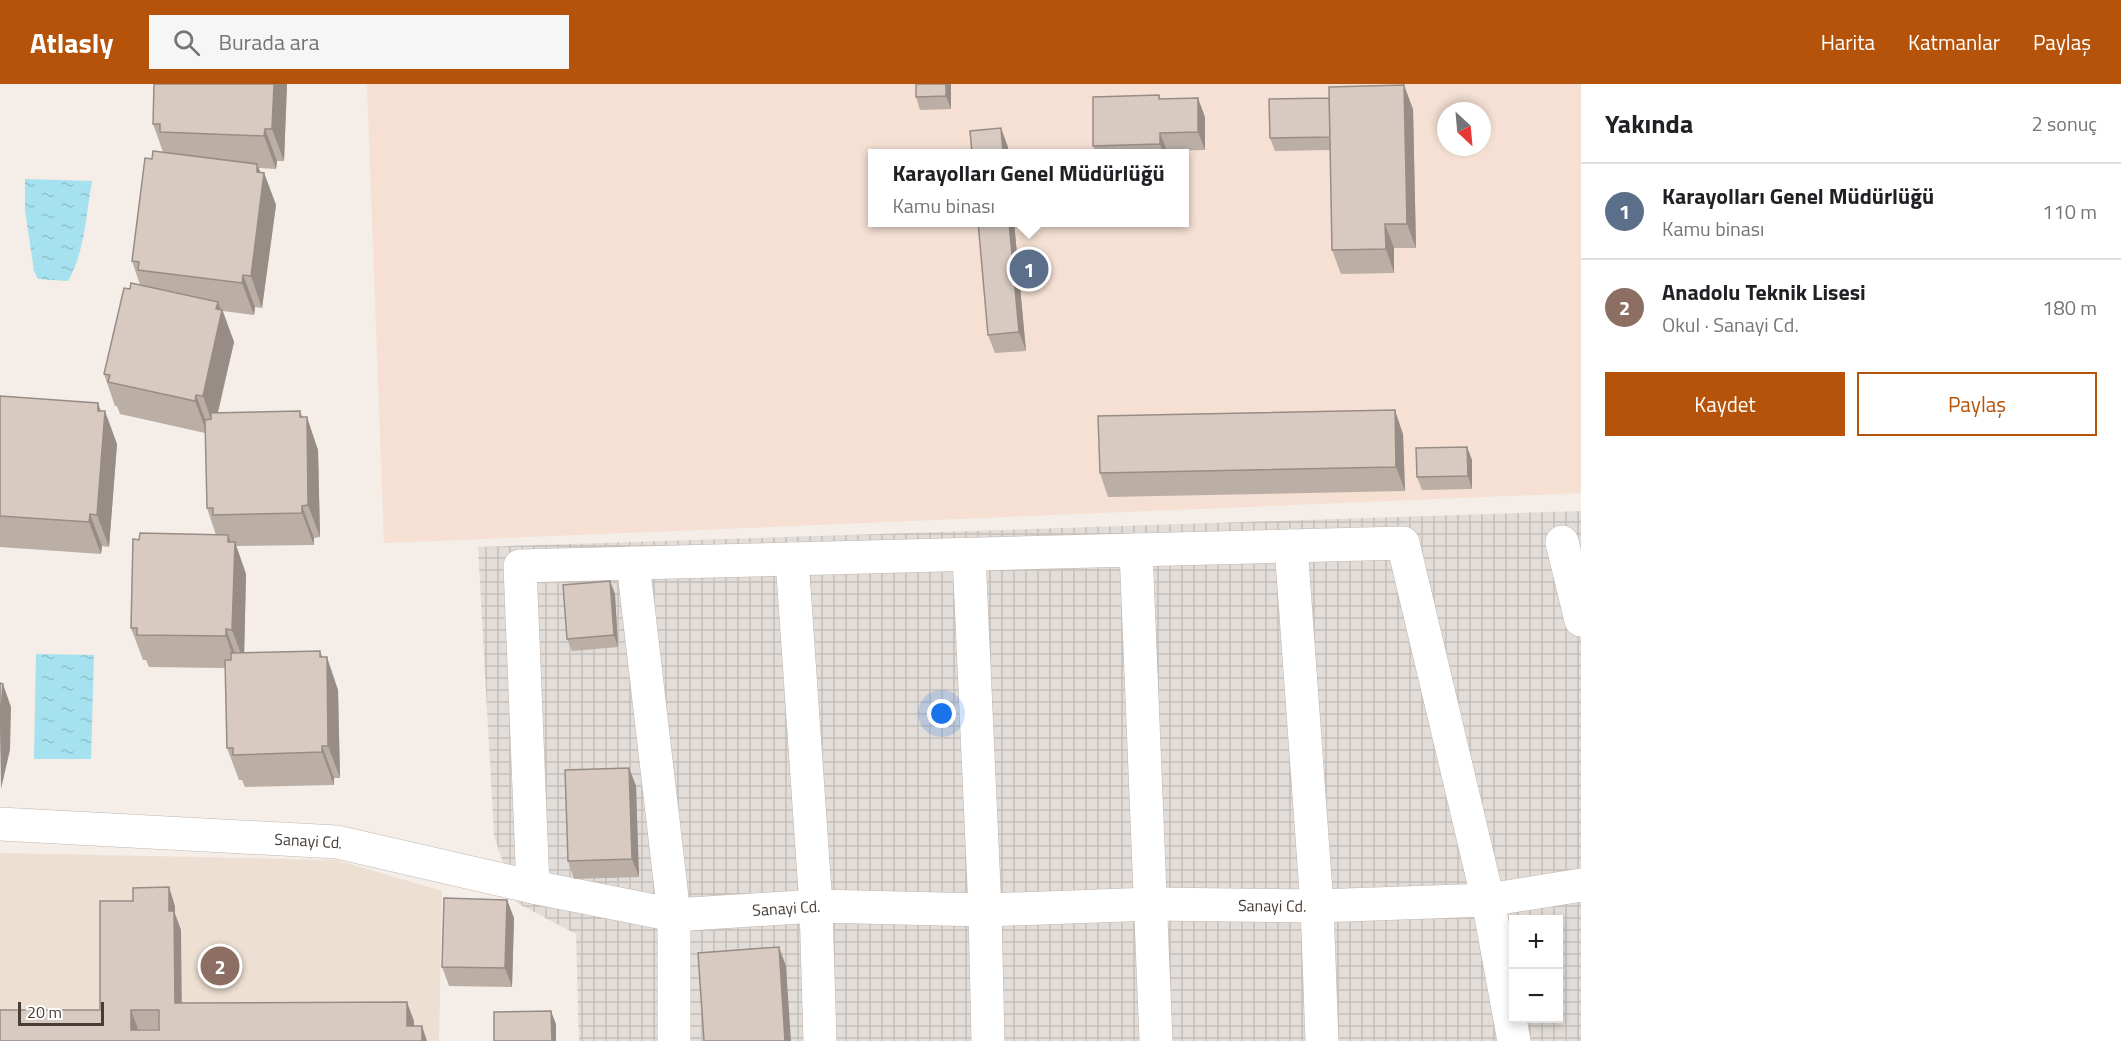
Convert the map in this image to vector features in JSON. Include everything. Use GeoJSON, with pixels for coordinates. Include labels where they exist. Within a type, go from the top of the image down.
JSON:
{"type":"FeatureCollection","features":[{"type":"Feature","properties":{"kind":"street"},"geometry":{"type":"LineString","coordinates":[[1562,542],[1581,620]]}},
{"type":"Feature","properties":{"kind":"street"},"geometry":{"type":"LineString","coordinates":[[532,887],[519,566],[1402,543],[1488,900],[1514,1041]]}},
{"type":"Feature","properties":{"kind":"street"},"geometry":{"type":"LineString","coordinates":[[1291,546],[1317,906],[1322,1041]]}},
{"type":"Feature","properties":{"kind":"street"},"geometry":{"type":"LineString","coordinates":[[1136,550],[1156,1041]]}},
{"type":"Feature","properties":{"kind":"street"},"geometry":{"type":"LineString","coordinates":[[969,555],[985,910],[988,1041]]}},
{"type":"Feature","properties":{"kind":"street"},"geometry":{"type":"LineString","coordinates":[[792,559],[816,906],[820,1041]]}},
{"type":"Feature","properties":{"kind":"street"},"geometry":{"type":"LineString","coordinates":[[633,564],[674,915],[674,1041]]}},
{"type":"Feature","properties":{"kind":"street","name":"Sanayi Cd."},"geometry":{"type":"LineString","coordinates":[[0,824],[337,842],[532,887],[674,915],[816,906],[985,910],[1152,904],[1317,906],[1488,900],[1581,885]]}},
{"type":"Feature","properties":{"kind":"shaded area"},"geometry":{"type":"Polygon","coordinates":[[[367,84],[1581,84],[1581,493],[384,543],[367,84]]]}},
{"type":"Feature","properties":{"kind":"shaded area"},"geometry":{"type":"Polygon","coordinates":[[[1581,511],[1581,1041],[579,1041],[576,934],[517,903],[494,836],[478,547],[1581,511]]]}},
{"type":"Feature","properties":{"kind":"shaded area"},"geometry":{"type":"Polygon","coordinates":[[[0,853],[336,860],[442,891],[439,1041],[0,1041],[0,853]]]}},
{"type":"Feature","properties":{"kind":"water"},"geometry":{"type":"Polygon","coordinates":[[[25,179],[92,181],[78,258],[68,281],[38,279],[34,271],[25,210],[25,179]]]}},
{"type":"Feature","properties":{"kind":"water"},"geometry":{"type":"Polygon","coordinates":[[[36,654],[94,655],[91,759],[34,759],[36,654]]]}},
{"type":"Feature","properties":{"kind":"building"},"geometry":{"type":"Polygon","coordinates":[[[154,84],[274,84],[272,129],[265,129],[264,136],[160,132],[160,124],[153,124],[154,84]]]}},
{"type":"Feature","properties":{"kind":"building"},"geometry":{"type":"Polygon","coordinates":[[[916,84],[946,84],[946,96],[916,97],[916,84]]]}},
{"type":"Feature","properties":{"kind":"building"},"geometry":{"type":"Polygon","coordinates":[[[1404,85],[1407,224],[1385,224],[1386,249],[1332,250],[1329,87],[1404,85]]]}},
{"type":"Feature","properties":{"kind":"building"},"geometry":{"type":"Polygon","coordinates":[[[1159,95],[1159,99],[1198,98],[1198,132],[1160,133],[1160,144],[1093,146],[1093,97],[1159,95]]]}},
{"type":"Feature","properties":{"kind":"building"},"geometry":{"type":"Polygon","coordinates":[[[1329,98],[1330,137],[1270,138],[1269,99],[1329,98]]]}},
{"type":"Feature","properties":{"kind":"building"},"geometry":{"type":"Polygon","coordinates":[[[1001,128],[1003,149],[972,149],[970,131],[1001,128]]]}},
{"type":"Feature","properties":{"kind":"building"},"geometry":{"type":"Polygon","coordinates":[[[153,151],[257,164],[257,172],[264,173],[251,276],[243,275],[242,283],[138,270],[139,262],[132,261],[145,158],[152,159],[153,151]]]}},
{"type":"Feature","properties":{"kind":"building"},"geometry":{"type":"Polygon","coordinates":[[[978,227],[1009,227],[1019,332],[988,335],[978,227]]]}},
{"type":"Feature","properties":{"kind":"building"},"geometry":{"type":"Polygon","coordinates":[[[131,283],[218,302],[216,309],[222,310],[203,396],[196,395],[195,401],[108,382],[110,375],[104,374],[124,288],[130,289],[131,283]]]}},
{"type":"Feature","properties":{"kind":"building"},"geometry":{"type":"Polygon","coordinates":[[[0,396],[98,403],[98,411],[105,411],[97,515],[90,514],[89,522],[0,516],[0,396]]]}},
{"type":"Feature","properties":{"kind":"building"},"geometry":{"type":"Polygon","coordinates":[[[1395,410],[1396,467],[1100,473],[1098,416],[1395,410]]]}},
{"type":"Feature","properties":{"kind":"building"},"geometry":{"type":"Polygon","coordinates":[[[300,411],[300,417],[307,417],[308,505],[302,506],[302,513],[213,515],[213,508],[207,508],[205,420],[211,419],[211,413],[300,411]]]}},
{"type":"Feature","properties":{"kind":"building"},"geometry":{"type":"Polygon","coordinates":[[[1467,447],[1468,476],[1417,477],[1416,448],[1467,447]]]}},
{"type":"Feature","properties":{"kind":"building"},"geometry":{"type":"Polygon","coordinates":[[[140,533],[228,535],[228,542],[235,542],[232,630],[226,629],[226,636],[137,635],[137,628],[131,628],[133,539],[139,540],[140,533]]]}},
{"type":"Feature","properties":{"kind":"building"},"geometry":{"type":"Polygon","coordinates":[[[610,581],[614,635],[567,639],[563,585],[610,581]]]}},
{"type":"Feature","properties":{"kind":"building"},"geometry":{"type":"Polygon","coordinates":[[[320,651],[320,657],[327,657],[328,746],[322,746],[322,752],[233,755],[233,748],[227,748],[225,660],[231,660],[231,653],[320,651]]]}},
{"type":"Feature","properties":{"kind":"building"},"geometry":{"type":"Polygon","coordinates":[[[0,683],[3,684],[0,729],[0,683]]]}},
{"type":"Feature","properties":{"kind":"building"},"geometry":{"type":"Polygon","coordinates":[[[629,768],[632,859],[568,861],[565,770],[629,768]]]}},
{"type":"Feature","properties":{"kind":"building"},"geometry":{"type":"Polygon","coordinates":[[[169,887],[169,911],[174,911],[175,1003],[407,1002],[407,1026],[422,1026],[422,1041],[0,1041],[0,1010],[100,1010],[100,901],[133,901],[133,888],[169,887]],[[131,1010],[131,1030],[159,1030],[159,1010],[131,1010]]]}},
{"type":"Feature","properties":{"kind":"building"},"geometry":{"type":"Polygon","coordinates":[[[444,898],[507,900],[505,968],[442,967],[444,898]]]}},
{"type":"Feature","properties":{"kind":"building"},"geometry":{"type":"Polygon","coordinates":[[[779,947],[785,1041],[704,1041],[698,953],[779,947]]]}},
{"type":"Feature","properties":{"kind":"building"},"geometry":{"type":"Polygon","coordinates":[[[551,1011],[552,1041],[494,1041],[494,1012],[551,1011]]]}},
{"type":"Feature","properties":{"kind":"place","name":"Karayolları Genel Müdürlüğü"},"geometry":{"type":"Point","coordinates":[1029,269]}},
{"type":"Feature","properties":{"kind":"place","name":"Anadolu Teknik Lisesi"},"geometry":{"type":"Point","coordinates":[220,966]}}]}
